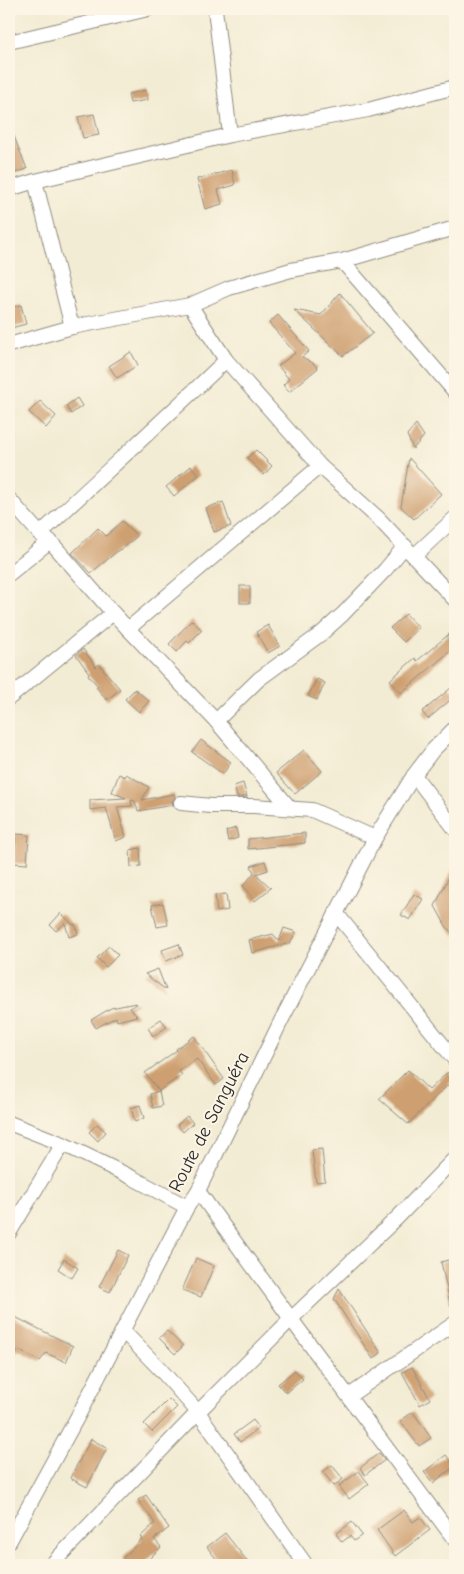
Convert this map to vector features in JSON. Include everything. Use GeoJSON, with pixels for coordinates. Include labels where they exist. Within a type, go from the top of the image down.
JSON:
{"type":"FeatureCollection","features":[{"type":"Feature","properties":{"kind":"street"},"geometry":{"type":"LineString","coordinates":[[9,42],[148,9]]}},
{"type":"Feature","properties":{"kind":"street"},"geometry":{"type":"LineString","coordinates":[[214,9],[230,135]]}},
{"type":"Feature","properties":{"kind":"street"},"geometry":{"type":"LineString","coordinates":[[9,189],[35,181],[230,135],[368,110],[455,87]]}},
{"type":"Feature","properties":{"kind":"street"},"geometry":{"type":"LineString","coordinates":[[35,181],[72,327]]}},
{"type":"Feature","properties":{"kind":"street"},"geometry":{"type":"LineString","coordinates":[[9,345],[72,327],[190,305],[229,288],[291,270],[342,261],[455,228]]}},
{"type":"Feature","properties":{"kind":"street"},"geometry":{"type":"LineString","coordinates":[[342,261],[455,392]]}},
{"type":"Feature","properties":{"kind":"street"},"geometry":{"type":"LineString","coordinates":[[190,305],[226,360],[320,466],[379,519],[455,600]]}},
{"type":"Feature","properties":{"kind":"street"},"geometry":{"type":"LineString","coordinates":[[9,574],[111,466],[161,422],[226,360]]}},
{"type":"Feature","properties":{"kind":"street"},"geometry":{"type":"LineString","coordinates":[[128,629],[320,466]]}},
{"type":"Feature","properties":{"kind":"street"},"geometry":{"type":"LineString","coordinates":[[9,499],[112,613],[216,721],[290,808]]}},
{"type":"Feature","properties":{"kind":"street"},"geometry":{"type":"LineString","coordinates":[[216,721],[259,679],[322,633],[385,570],[455,518]]}},
{"type":"Feature","properties":{"kind":"street"},"geometry":{"type":"LineString","coordinates":[[9,698],[112,613]]}},
{"type":"Feature","properties":{"kind":"street","name":"Route de Sanguéra"},"geometry":{"type":"LineString","coordinates":[[9,1542],[123,1331],[187,1207],[198,1191],[375,838],[414,775],[432,750],[455,728]]}},
{"type":"Feature","properties":{"kind":"street"},"geometry":{"type":"LineString","coordinates":[[414,775],[455,829]]}},
{"type":"Feature","properties":{"kind":"street"},"geometry":{"type":"LineString","coordinates":[[181,803],[312,810],[375,838]]}},
{"type":"Feature","properties":{"kind":"street"},"geometry":{"type":"LineString","coordinates":[[336,913],[455,1060]]}},
{"type":"Feature","properties":{"kind":"street"},"geometry":{"type":"LineString","coordinates":[[9,1124],[63,1144],[187,1207]]}},
{"type":"Feature","properties":{"kind":"street"},"geometry":{"type":"LineString","coordinates":[[9,1233],[63,1144]]}},
{"type":"Feature","properties":{"kind":"street"},"geometry":{"type":"LineString","coordinates":[[51,1565],[198,1412],[291,1319],[398,1217],[455,1158]]}},
{"type":"Feature","properties":{"kind":"street"},"geometry":{"type":"LineString","coordinates":[[198,1191],[455,1540]]}},
{"type":"Feature","properties":{"kind":"street"},"geometry":{"type":"LineString","coordinates":[[349,1396],[455,1323]]}},
{"type":"Feature","properties":{"kind":"street"},"geometry":{"type":"LineString","coordinates":[[123,1331],[198,1412],[306,1565]]}},
{"type":"Feature","properties":{"kind":"building"},"geometry":{"type":"Polygon","coordinates":[[[146,90],[148,100],[130,103],[128,94],[146,90]]]}},
{"type":"Feature","properties":{"kind":"building"},"geometry":{"type":"Polygon","coordinates":[[[94,114],[99,135],[83,138],[78,117],[94,114]]]}},
{"type":"Feature","properties":{"kind":"building"},"geometry":{"type":"Polygon","coordinates":[[[9,124],[27,169],[9,175],[9,124]]]}},
{"type":"Feature","properties":{"kind":"building"},"geometry":{"type":"Polygon","coordinates":[[[232,170],[235,185],[218,190],[222,204],[205,209],[197,179],[232,170]]]}},
{"type":"Feature","properties":{"kind":"building"},"geometry":{"type":"Polygon","coordinates":[[[340,293],[373,333],[343,356],[294,310],[321,315],[340,293]]]}},
{"type":"Feature","properties":{"kind":"building"},"geometry":{"type":"Polygon","coordinates":[[[21,305],[26,324],[11,328],[9,308],[21,305]]]}},
{"type":"Feature","properties":{"kind":"building"},"geometry":{"type":"Polygon","coordinates":[[[278,315],[309,351],[302,357],[318,368],[289,392],[283,385],[289,379],[278,366],[295,353],[269,323],[278,315]]]}},
{"type":"Feature","properties":{"kind":"building"},"geometry":{"type":"Polygon","coordinates":[[[131,352],[138,365],[117,378],[109,366],[131,352]]]}},
{"type":"Feature","properties":{"kind":"building"},"geometry":{"type":"Polygon","coordinates":[[[77,398],[82,406],[71,414],[66,406],[77,398]]]}},
{"type":"Feature","properties":{"kind":"building"},"geometry":{"type":"Polygon","coordinates":[[[40,401],[56,416],[46,428],[29,412],[40,401]]]}},
{"type":"Feature","properties":{"kind":"building"},"geometry":{"type":"Polygon","coordinates":[[[416,424],[424,436],[413,449],[407,435],[416,424]]]}},
{"type":"Feature","properties":{"kind":"building"},"geometry":{"type":"Polygon","coordinates":[[[256,450],[272,466],[264,475],[247,458],[256,450]]]}},
{"type":"Feature","properties":{"kind":"building"},"geometry":{"type":"Polygon","coordinates":[[[409,458],[441,494],[414,519],[401,507],[409,458]]]}},
{"type":"Feature","properties":{"kind":"building"},"geometry":{"type":"Polygon","coordinates":[[[191,466],[199,475],[174,496],[166,487],[191,466]]]}},
{"type":"Feature","properties":{"kind":"building"},"geometry":{"type":"Polygon","coordinates":[[[223,502],[231,526],[214,532],[206,508],[223,502]]]}},
{"type":"Feature","properties":{"kind":"building"},"geometry":{"type":"Polygon","coordinates":[[[122,521],[137,536],[91,573],[72,553],[98,528],[106,536],[122,521]]]}},
{"type":"Feature","properties":{"kind":"building"},"geometry":{"type":"Polygon","coordinates":[[[240,586],[250,586],[250,603],[240,603],[240,586]]]}},
{"type":"Feature","properties":{"kind":"building"},"geometry":{"type":"Polygon","coordinates":[[[406,614],[419,628],[404,642],[390,628],[406,614]]]}},
{"type":"Feature","properties":{"kind":"building"},"geometry":{"type":"Polygon","coordinates":[[[192,620],[202,630],[189,643],[187,641],[177,652],[169,644],[192,620]]]}},
{"type":"Feature","properties":{"kind":"building"},"geometry":{"type":"Polygon","coordinates":[[[268,625],[280,646],[268,653],[256,632],[268,625]]]}},
{"type":"Feature","properties":{"kind":"building"},"geometry":{"type":"Polygon","coordinates":[[[455,629],[455,647],[401,693],[390,680],[415,658],[417,661],[455,629]]]}},
{"type":"Feature","properties":{"kind":"building"},"geometry":{"type":"Polygon","coordinates":[[[83,649],[96,667],[99,664],[120,689],[107,700],[96,687],[98,686],[88,675],[89,673],[76,655],[83,649]]]}},
{"type":"Feature","properties":{"kind":"building"},"geometry":{"type":"Polygon","coordinates":[[[317,679],[325,683],[317,700],[308,696],[317,679]]]}},
{"type":"Feature","properties":{"kind":"building"},"geometry":{"type":"Polygon","coordinates":[[[451,688],[455,696],[428,719],[422,712],[451,688]]]}},
{"type":"Feature","properties":{"kind":"building"},"geometry":{"type":"Polygon","coordinates":[[[135,689],[149,701],[139,712],[125,699],[135,689]]]}},
{"type":"Feature","properties":{"kind":"building"},"geometry":{"type":"Polygon","coordinates":[[[201,740],[231,762],[223,774],[192,752],[201,740]]]}},
{"type":"Feature","properties":{"kind":"building"},"geometry":{"type":"Polygon","coordinates":[[[304,750],[322,771],[295,794],[276,773],[304,750]]]}},
{"type":"Feature","properties":{"kind":"building"},"geometry":{"type":"Polygon","coordinates":[[[119,774],[125,777],[126,774],[149,787],[142,800],[174,794],[175,797],[172,802],[173,805],[138,811],[135,801],[131,800],[132,806],[117,807],[126,837],[116,841],[106,808],[90,810],[90,800],[126,798],[112,792],[119,774]]]}},
{"type":"Feature","properties":{"kind":"building"},"geometry":{"type":"Polygon","coordinates":[[[243,783],[247,797],[237,797],[234,786],[243,783]]]}},
{"type":"Feature","properties":{"kind":"building"},"geometry":{"type":"Polygon","coordinates":[[[236,828],[238,838],[228,841],[226,831],[236,828]]]}},
{"type":"Feature","properties":{"kind":"building"},"geometry":{"type":"Polygon","coordinates":[[[305,833],[305,843],[248,849],[248,839],[305,833]]]}},
{"type":"Feature","properties":{"kind":"building"},"geometry":{"type":"Polygon","coordinates":[[[16,834],[29,835],[27,864],[14,863],[16,834]]]}},
{"type":"Feature","properties":{"kind":"building"},"geometry":{"type":"Polygon","coordinates":[[[140,848],[141,866],[131,867],[130,850],[140,848]]]}},
{"type":"Feature","properties":{"kind":"building"},"geometry":{"type":"Polygon","coordinates":[[[265,861],[268,870],[256,874],[271,888],[255,901],[243,886],[254,873],[251,866],[265,861]]]}},
{"type":"Feature","properties":{"kind":"building"},"geometry":{"type":"Polygon","coordinates":[[[455,864],[455,937],[446,926],[435,906],[455,864]]]}},
{"type":"Feature","properties":{"kind":"building"},"geometry":{"type":"Polygon","coordinates":[[[226,894],[228,910],[217,912],[215,895],[226,894]]]}},
{"type":"Feature","properties":{"kind":"building"},"geometry":{"type":"Polygon","coordinates":[[[414,894],[423,899],[410,920],[401,915],[414,894]]]}},
{"type":"Feature","properties":{"kind":"building"},"geometry":{"type":"Polygon","coordinates":[[[163,903],[168,925],[157,927],[152,905],[163,903]]]}},
{"type":"Feature","properties":{"kind":"building"},"geometry":{"type":"Polygon","coordinates":[[[61,913],[73,925],[75,924],[78,934],[69,937],[65,923],[56,931],[50,925],[61,913]]]}},
{"type":"Feature","properties":{"kind":"building"},"geometry":{"type":"Polygon","coordinates":[[[284,928],[296,932],[290,943],[252,953],[249,940],[273,934],[279,941],[284,928]]]}},
{"type":"Feature","properties":{"kind":"building"},"geometry":{"type":"Polygon","coordinates":[[[179,944],[183,955],[166,961],[162,950],[179,944]]]}},
{"type":"Feature","properties":{"kind":"building"},"geometry":{"type":"Polygon","coordinates":[[[109,946],[118,955],[106,967],[97,958],[109,946]]]}},
{"type":"Feature","properties":{"kind":"building"},"geometry":{"type":"Polygon","coordinates":[[[158,969],[166,990],[145,974],[158,969]]]}},
{"type":"Feature","properties":{"kind":"building"},"geometry":{"type":"Polygon","coordinates":[[[136,1003],[130,1008],[137,1016],[117,1021],[116,1017],[96,1028],[91,1020],[111,1008],[136,1003]]]}},
{"type":"Feature","properties":{"kind":"building"},"geometry":{"type":"Polygon","coordinates":[[[161,1019],[167,1027],[153,1036],[148,1028],[161,1019]]]}},
{"type":"Feature","properties":{"kind":"building"},"geometry":{"type":"Polygon","coordinates":[[[194,1036],[224,1079],[216,1085],[197,1059],[179,1071],[182,1075],[159,1091],[145,1073],[194,1036]]]}},
{"type":"Feature","properties":{"kind":"building"},"geometry":{"type":"Polygon","coordinates":[[[408,1070],[429,1090],[448,1072],[455,1078],[408,1124],[379,1099],[408,1070]]]}},
{"type":"Feature","properties":{"kind":"building"},"geometry":{"type":"Polygon","coordinates":[[[159,1091],[162,1106],[153,1108],[150,1094],[159,1091]]]}},
{"type":"Feature","properties":{"kind":"building"},"geometry":{"type":"Polygon","coordinates":[[[140,1105],[144,1118],[135,1122],[131,1108],[140,1105]]]}},
{"type":"Feature","properties":{"kind":"building"},"geometry":{"type":"Polygon","coordinates":[[[187,1116],[193,1123],[183,1132],[177,1125],[187,1116]]]}},
{"type":"Feature","properties":{"kind":"building"},"geometry":{"type":"Polygon","coordinates":[[[97,1124],[106,1132],[98,1141],[89,1132],[97,1124]]]}},
{"type":"Feature","properties":{"kind":"building"},"geometry":{"type":"Polygon","coordinates":[[[322,1149],[325,1181],[316,1182],[312,1150],[322,1149]]]}},
{"type":"Feature","properties":{"kind":"building"},"geometry":{"type":"Polygon","coordinates":[[[118,1250],[128,1255],[110,1292],[99,1287],[118,1250]]]}},
{"type":"Feature","properties":{"kind":"building"},"geometry":{"type":"Polygon","coordinates":[[[196,1258],[214,1266],[201,1297],[182,1290],[196,1258]]]}},
{"type":"Feature","properties":{"kind":"building"},"geometry":{"type":"Polygon","coordinates":[[[64,1259],[78,1268],[72,1278],[58,1269],[64,1259]]]}},
{"type":"Feature","properties":{"kind":"building"},"geometry":{"type":"Polygon","coordinates":[[[452,1259],[455,1274],[455,1306],[451,1307],[441,1262],[452,1259]]]}},
{"type":"Feature","properties":{"kind":"building"},"geometry":{"type":"Polygon","coordinates":[[[339,1289],[381,1353],[373,1359],[334,1299],[339,1289]]]}},
{"type":"Feature","properties":{"kind":"building"},"geometry":{"type":"Polygon","coordinates":[[[9,1314],[73,1346],[66,1362],[46,1353],[40,1361],[18,1350],[9,1367],[9,1314]]]}},
{"type":"Feature","properties":{"kind":"building"},"geometry":{"type":"Polygon","coordinates":[[[167,1331],[183,1346],[175,1354],[159,1338],[167,1331]]]}},
{"type":"Feature","properties":{"kind":"building"},"geometry":{"type":"Polygon","coordinates":[[[412,1367],[430,1399],[420,1405],[402,1372],[412,1367]]]}},
{"type":"Feature","properties":{"kind":"building"},"geometry":{"type":"Polygon","coordinates":[[[295,1370],[303,1379],[286,1393],[278,1384],[295,1370]]]}},
{"type":"Feature","properties":{"kind":"building"},"geometry":{"type":"Polygon","coordinates":[[[169,1399],[177,1407],[152,1432],[144,1424],[169,1399]]]}},
{"type":"Feature","properties":{"kind":"building"},"geometry":{"type":"Polygon","coordinates":[[[413,1412],[431,1438],[419,1446],[400,1421],[413,1412]]]}},
{"type":"Feature","properties":{"kind":"building"},"geometry":{"type":"Polygon","coordinates":[[[253,1420],[259,1428],[240,1442],[234,1434],[253,1420]]]}},
{"type":"Feature","properties":{"kind":"building"},"geometry":{"type":"Polygon","coordinates":[[[91,1439],[107,1448],[87,1487],[70,1478],[91,1439]]]}},
{"type":"Feature","properties":{"kind":"building"},"geometry":{"type":"Polygon","coordinates":[[[379,1453],[385,1460],[365,1475],[360,1468],[379,1453]]]}},
{"type":"Feature","properties":{"kind":"building"},"geometry":{"type":"Polygon","coordinates":[[[446,1455],[455,1466],[433,1483],[424,1472],[446,1455]]]}},
{"type":"Feature","properties":{"kind":"building"},"geometry":{"type":"Polygon","coordinates":[[[332,1465],[343,1479],[334,1486],[323,1472],[332,1465]]]}},
{"type":"Feature","properties":{"kind":"building"},"geometry":{"type":"Polygon","coordinates":[[[359,1471],[369,1484],[349,1499],[339,1486],[359,1471]]]}},
{"type":"Feature","properties":{"kind":"building"},"geometry":{"type":"Polygon","coordinates":[[[146,1495],[169,1528],[154,1539],[161,1547],[143,1565],[128,1565],[122,1559],[142,1539],[140,1537],[155,1523],[138,1500],[146,1495]]]}},
{"type":"Feature","properties":{"kind":"building"},"geometry":{"type":"Polygon","coordinates":[[[404,1510],[413,1522],[420,1517],[430,1530],[395,1556],[377,1530],[404,1510]]]}},
{"type":"Feature","properties":{"kind":"building"},"geometry":{"type":"Polygon","coordinates":[[[352,1522],[362,1535],[354,1541],[350,1536],[342,1542],[336,1534],[352,1522]]]}},
{"type":"Feature","properties":{"kind":"building"},"geometry":{"type":"Polygon","coordinates":[[[225,1533],[247,1561],[242,1565],[221,1565],[207,1547],[225,1533]]]}}]}
